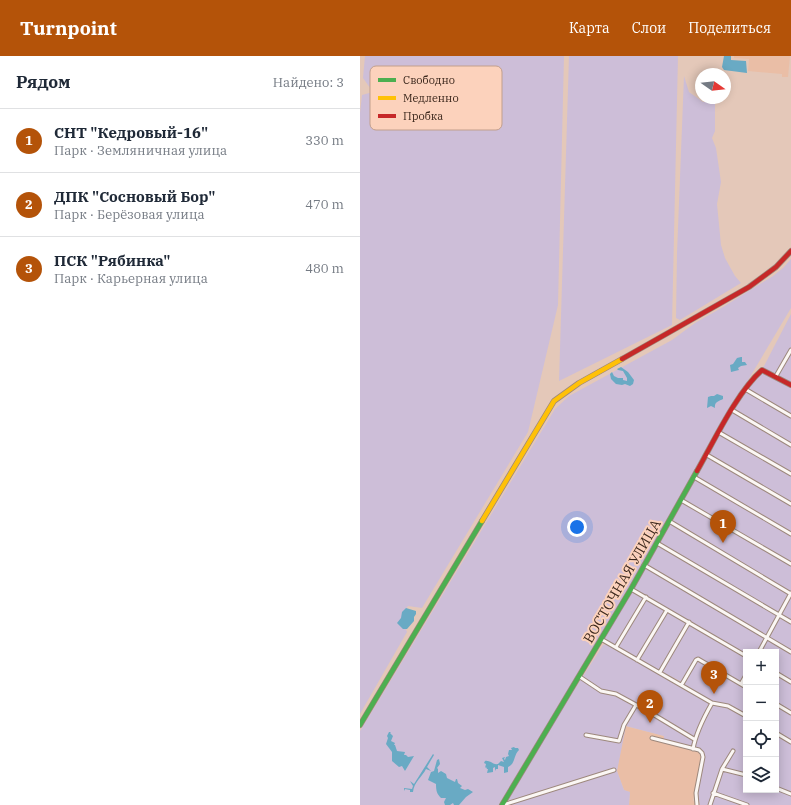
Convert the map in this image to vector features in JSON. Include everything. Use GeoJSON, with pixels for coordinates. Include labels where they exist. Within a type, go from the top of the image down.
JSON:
{"type":"FeatureCollection","features":[{"type":"Feature","properties":{"kind":"street"},"geometry":{"type":"LineString","coordinates":[[360,724],[554,401],[584,380],[759,281],[779,265],[791,251]]}},
{"type":"Feature","properties":{"kind":"street"},"geometry":{"type":"LineString","coordinates":[[791,350],[776,376],[791,385]]}},
{"type":"Feature","properties":{"kind":"street","name":"ВОСТОЧНАЯ УЛИЦА"},"geometry":{"type":"LineString","coordinates":[[502,805],[580,677],[732,410],[757,374],[762,370],[776,376]]}},
{"type":"Feature","properties":{"kind":"street"},"geometry":{"type":"LineString","coordinates":[[746,389],[791,416]]}},
{"type":"Feature","properties":{"kind":"street"},"geometry":{"type":"LineString","coordinates":[[732,410],[791,445]]}},
{"type":"Feature","properties":{"kind":"street"},"geometry":{"type":"LineString","coordinates":[[720,433],[791,474]]}},
{"type":"Feature","properties":{"kind":"street"},"geometry":{"type":"LineString","coordinates":[[707,455],[791,504]]}},
{"type":"Feature","properties":{"kind":"street"},"geometry":{"type":"LineString","coordinates":[[694,477],[791,534]]}},
{"type":"Feature","properties":{"kind":"street"},"geometry":{"type":"LineString","coordinates":[[681,500],[791,564]]}},
{"type":"Feature","properties":{"kind":"street"},"geometry":{"type":"LineString","coordinates":[[669,521],[791,593],[760,649]]}},
{"type":"Feature","properties":{"kind":"street"},"geometry":{"type":"LineString","coordinates":[[657,543],[791,622]]}},
{"type":"Feature","properties":{"kind":"street"},"geometry":{"type":"LineString","coordinates":[[644,566],[791,652]]}},
{"type":"Feature","properties":{"kind":"street"},"geometry":{"type":"LineString","coordinates":[[631,588],[743,654]]}},
{"type":"Feature","properties":{"kind":"street"},"geometry":{"type":"LineString","coordinates":[[616,647],[646,597]]}},
{"type":"Feature","properties":{"kind":"street"},"geometry":{"type":"LineString","coordinates":[[637,660],[667,610]]}},
{"type":"Feature","properties":{"kind":"street"},"geometry":{"type":"LineString","coordinates":[[660,672],[689,622]]}},
{"type":"Feature","properties":{"kind":"street"},"geometry":{"type":"LineString","coordinates":[[602,639],[682,684],[712,703],[728,706],[743,714]]}},
{"type":"Feature","properties":{"kind":"street"},"geometry":{"type":"LineString","coordinates":[[682,684],[698,659],[741,684],[743,680]]}},
{"type":"Feature","properties":{"kind":"street"},"geometry":{"type":"LineString","coordinates":[[779,675],[791,682]]}},
{"type":"Feature","properties":{"kind":"street"},"geometry":{"type":"LineString","coordinates":[[580,677],[601,691],[616,694],[636,704],[694,739]]}},
{"type":"Feature","properties":{"kind":"street"},"geometry":{"type":"LineString","coordinates":[[692,748],[702,720],[712,703]]}},
{"type":"Feature","properties":{"kind":"street"},"geometry":{"type":"LineString","coordinates":[[586,734],[619,741],[624,725],[636,704]]}},
{"type":"Feature","properties":{"kind":"street"},"geometry":{"type":"LineString","coordinates":[[779,706],[791,713]]}},
{"type":"Feature","properties":{"kind":"street"},"geometry":{"type":"LineString","coordinates":[[779,735],[791,742]]}},
{"type":"Feature","properties":{"kind":"street"},"geometry":{"type":"LineString","coordinates":[[652,738],[701,751],[703,759],[696,793],[697,805]]}},
{"type":"Feature","properties":{"kind":"street"},"geometry":{"type":"LineString","coordinates":[[710,805],[722,769],[733,751]]}},
{"type":"Feature","properties":{"kind":"street"},"geometry":{"type":"LineString","coordinates":[[722,769],[743,774]]}},
{"type":"Feature","properties":{"kind":"street"},"geometry":{"type":"LineString","coordinates":[[502,805],[614,770]]}},
{"type":"Feature","properties":{"kind":"street"},"geometry":{"type":"LineString","coordinates":[[779,789],[791,794]]}},
{"type":"Feature","properties":{"kind":"street"},"geometry":{"type":"LineString","coordinates":[[713,793],[747,805]]}},
{"type":"Feature","properties":{"kind":"shaded area"},"geometry":{"type":"Polygon","coordinates":[[[365,56],[564,56],[558,305],[528,432],[422,608],[408,606],[404,612],[404,625],[407,632],[360,714],[360,113],[362,95],[370,93],[370,130],[502,130],[502,66],[370,66],[370,88],[363,78],[365,56]]]}},
{"type":"Feature","properties":{"kind":"shaded area"},"geometry":{"type":"Polygon","coordinates":[[[569,56],[678,56],[672,325],[559,381],[569,56]]]}},
{"type":"Feature","properties":{"kind":"shaded area"},"geometry":{"type":"Polygon","coordinates":[[[734,56],[790,56],[788,77],[782,77],[782,74],[748,71],[749,59],[734,58],[734,56]]]}},
{"type":"Feature","properties":{"kind":"shaded area"},"geometry":{"type":"Polygon","coordinates":[[[684,76],[689,92],[695,96],[695,104],[715,104],[715,131],[712,138],[716,148],[721,182],[717,204],[721,245],[725,258],[735,276],[741,283],[680,320],[676,318],[684,76]]]}},
{"type":"Feature","properties":{"kind":"shaded area"},"geometry":{"type":"Polygon","coordinates":[[[791,259],[791,308],[731,409],[747,384],[764,366],[791,314],[791,805],[748,805],[713,792],[709,805],[700,805],[698,796],[702,757],[698,752],[663,743],[664,736],[626,726],[617,771],[624,790],[630,792],[629,805],[505,805],[560,712],[603,645],[606,644],[682,687],[684,683],[642,662],[597,634],[602,625],[607,626],[608,624],[602,623],[596,633],[598,642],[500,805],[360,805],[360,731],[555,409],[569,396],[672,340],[695,323],[773,276],[791,259]]]}},
{"type":"Feature","properties":{"kind":"shaded area"},"geometry":{"type":"Polygon","coordinates":[[[625,726],[664,736],[690,749],[698,751],[702,757],[693,800],[696,805],[629,805],[630,792],[624,790],[617,771],[625,726]]]}},
{"type":"Feature","properties":{"kind":"shaded area"},"geometry":{"type":"Polygon","coordinates":[[[714,795],[744,805],[711,805],[714,795]]]}},
{"type":"Feature","properties":{"kind":"water"},"geometry":{"type":"Polygon","coordinates":[[[724,56],[731,56],[731,60],[746,61],[747,73],[731,71],[731,68],[722,67],[724,56]]]}},
{"type":"Feature","properties":{"kind":"water"},"geometry":{"type":"Polygon","coordinates":[[[742,357],[742,362],[745,362],[747,365],[741,366],[738,368],[739,370],[731,372],[730,365],[733,364],[737,358],[742,357]]]}},
{"type":"Feature","properties":{"kind":"water"},"geometry":{"type":"Polygon","coordinates":[[[621,367],[628,372],[634,380],[633,384],[630,386],[625,384],[616,384],[611,379],[610,374],[612,372],[614,376],[623,378],[623,380],[627,381],[623,371],[617,369],[621,367]]]}},
{"type":"Feature","properties":{"kind":"water"},"geometry":{"type":"Polygon","coordinates":[[[717,394],[723,396],[723,399],[716,403],[715,408],[711,406],[707,408],[708,397],[717,394]]]}},
{"type":"Feature","properties":{"kind":"water"},"geometry":{"type":"Polygon","coordinates":[[[406,608],[416,611],[416,614],[414,621],[407,629],[403,629],[397,623],[401,618],[402,612],[406,608]]]}},
{"type":"Feature","properties":{"kind":"water"},"geometry":{"type":"Polygon","coordinates":[[[389,732],[391,732],[390,733],[393,736],[391,741],[395,743],[394,745],[397,751],[405,752],[404,755],[408,757],[414,756],[405,771],[402,766],[399,767],[392,761],[392,752],[386,744],[389,732]]]}},
{"type":"Feature","properties":{"kind":"water"},"geometry":{"type":"Polygon","coordinates":[[[511,748],[518,748],[519,750],[512,764],[508,767],[508,772],[504,773],[504,767],[498,765],[498,769],[495,771],[495,767],[493,768],[493,772],[487,773],[488,769],[486,767],[485,768],[485,761],[496,764],[501,761],[504,762],[502,758],[505,757],[505,760],[506,757],[509,756],[509,750],[512,750],[511,748]]]}},
{"type":"Feature","properties":{"kind":"water"},"geometry":{"type":"Polygon","coordinates":[[[433,754],[434,755],[427,767],[431,771],[426,769],[416,782],[413,792],[405,789],[404,791],[404,788],[412,789],[413,786],[410,781],[414,784],[433,754]]]}},
{"type":"Feature","properties":{"kind":"water"},"geometry":{"type":"Polygon","coordinates":[[[439,759],[440,764],[437,768],[438,773],[441,771],[446,774],[447,778],[455,782],[457,779],[458,783],[462,786],[460,788],[465,790],[468,789],[473,792],[459,805],[454,805],[453,803],[450,805],[445,805],[444,802],[446,798],[441,798],[437,792],[436,784],[428,780],[431,772],[434,771],[437,760],[439,759]]]}},
{"type":"Feature","properties":{"kind":"traffic: fast"},"geometry":{"type":"LineString","coordinates":[[502,805],[631,589],[697,471]]}},
{"type":"Feature","properties":{"kind":"traffic: fast"},"geometry":{"type":"LineString","coordinates":[[360,725],[482,521]]}},
{"type":"Feature","properties":{"kind":"traffic: slow"},"geometry":{"type":"LineString","coordinates":[[482,521],[554,401],[579,383],[622,359]]}},
{"type":"Feature","properties":{"kind":"traffic: jam"},"geometry":{"type":"LineString","coordinates":[[622,359],[749,287],[776,267],[791,251]]}},
{"type":"Feature","properties":{"kind":"traffic: jam"},"geometry":{"type":"LineString","coordinates":[[697,471],[735,404],[753,379],[762,370],[791,385]]}},
{"type":"Feature","properties":{"kind":"place","name":"СНТ \"Кедровый-16\""},"geometry":{"type":"Point","coordinates":[723,543]}},
{"type":"Feature","properties":{"kind":"place","name":"ПСК \"Рябинка\""},"geometry":{"type":"Point","coordinates":[714,694]}},
{"type":"Feature","properties":{"kind":"place","name":"ДПК \"Сосновый Бор\""},"geometry":{"type":"Point","coordinates":[650,723]}}]}
